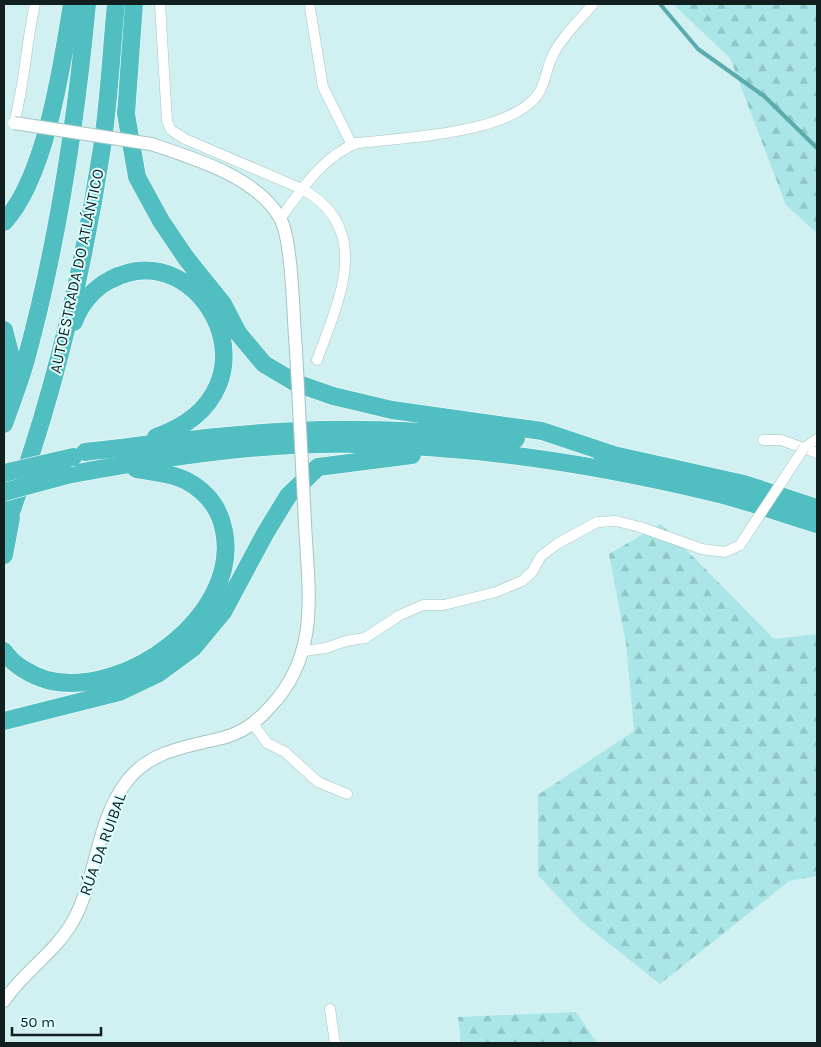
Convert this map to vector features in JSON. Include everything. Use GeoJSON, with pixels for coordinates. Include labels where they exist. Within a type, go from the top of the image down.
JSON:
{"type":"FeatureCollection","features":[{"type":"Feature","properties":{"kind":"highway"},"geometry":{"type":"LineString","coordinates":[[4,222],[16,209],[34,172],[56,92],[72,4]]}},
{"type":"Feature","properties":{"kind":"highway","name":"AUTOESTRADA DO ATLÁNTICO"},"geometry":{"type":"LineString","coordinates":[[4,424],[27,357],[52,253],[74,119],[88,4]]}},
{"type":"Feature","properties":{"kind":"highway","name":"AUTOESTRADA DO ATLÁNTICO"},"geometry":{"type":"LineString","coordinates":[[4,531],[52,386],[78,279],[101,153],[116,4]]}},
{"type":"Feature","properties":{"kind":"highway"},"geometry":{"type":"LineString","coordinates":[[134,4],[126,114],[138,177],[161,221],[186,258],[223,304],[238,333],[264,364],[296,383],[332,396],[392,410],[542,431],[611,454]]}},
{"type":"Feature","properties":{"kind":"highway"},"geometry":{"type":"LineString","coordinates":[[4,473],[153,438],[177,429],[198,414],[214,393],[224,368],[225,345],[219,323],[206,303],[188,285],[166,273],[143,270],[121,274],[103,284],[88,298],[76,314],[52,386]]}},
{"type":"Feature","properties":{"kind":"highway"},"geometry":{"type":"LineString","coordinates":[[4,330],[10,353],[4,393]]}},
{"type":"Feature","properties":{"kind":"highway"},"geometry":{"type":"LineString","coordinates":[[79,454],[226,436],[296,431],[360,430],[451,433],[532,440],[611,454],[744,484],[817,508]]}},
{"type":"Feature","properties":{"kind":"highway"},"geometry":{"type":"LineString","coordinates":[[4,492],[67,475],[113,466],[234,450],[359,444],[454,449],[608,470],[717,493],[817,524]]}},
{"type":"Feature","properties":{"kind":"highway"},"geometry":{"type":"LineString","coordinates":[[4,721],[119,692],[159,673],[194,648],[223,612],[266,532],[288,496],[318,467],[454,449]]}},
{"type":"Feature","properties":{"kind":"highway"},"geometry":{"type":"LineString","coordinates":[[4,651],[20,667],[40,678],[62,684],[86,684],[114,676],[146,663],[171,644],[192,624],[208,602],[219,581],[225,561],[226,540],[222,520],[213,503],[202,490],[186,480],[165,474],[113,466]]}},
{"type":"Feature","properties":{"kind":"highway"},"geometry":{"type":"LineString","coordinates":[[4,555],[12,510]]}},
{"type":"Feature","properties":{"kind":"street"},"geometry":{"type":"LineString","coordinates":[[35,4],[28,35],[22,92],[9,121],[151,144],[206,164],[258,192],[280,219],[324,164],[352,145],[432,135],[488,125],[504,119],[533,100],[540,91],[555,50],[593,4]]}},
{"type":"Feature","properties":{"kind":"street"},"geometry":{"type":"LineString","coordinates":[[160,4],[164,46],[166,112],[167,122],[171,130],[191,142],[316,197],[332,215],[342,238],[347,259],[345,276],[337,305],[317,360]]}},
{"type":"Feature","properties":{"kind":"street"},"geometry":{"type":"LineString","coordinates":[[310,8],[323,87],[352,145]]}},
{"type":"Feature","properties":{"kind":"street","name":"RÚA DA RUIBAL"},"geometry":{"type":"LineString","coordinates":[[4,1001],[73,922],[85,893],[117,796],[128,780],[142,765],[162,753],[223,738],[254,725],[278,699],[294,673],[304,651],[309,610],[296,350],[287,245],[280,219]]}},
{"type":"Feature","properties":{"kind":"street"},"geometry":{"type":"LineString","coordinates":[[304,651],[326,648],[346,641],[365,638],[400,615],[423,605],[444,605],[496,592],[522,582],[532,572],[542,556],[557,544],[597,522],[616,521],[640,527],[702,549],[725,552],[740,545],[804,448],[817,439]]}},
{"type":"Feature","properties":{"kind":"street"},"geometry":{"type":"LineString","coordinates":[[763,440],[781,440],[817,453]]}},
{"type":"Feature","properties":{"kind":"street"},"geometry":{"type":"LineString","coordinates":[[254,725],[267,743],[285,752],[318,782],[347,794]]}},
{"type":"Feature","properties":{"kind":"street"},"geometry":{"type":"LineString","coordinates":[[330,1009],[335,1043]]}},
{"type":"Feature","properties":{"kind":"green space"},"geometry":{"type":"Polygon","coordinates":[[[673,4],[817,4],[817,233],[786,205],[730,58],[673,4]]]}},
{"type":"Feature","properties":{"kind":"green space"},"geometry":{"type":"Polygon","coordinates":[[[661,524],[774,639],[817,634],[817,876],[789,881],[660,984],[581,921],[538,875],[538,795],[634,731],[626,643],[609,554],[661,524]]]}},
{"type":"Feature","properties":{"kind":"green space"},"geometry":{"type":"Polygon","coordinates":[[[576,1012],[597,1043],[461,1043],[458,1017],[576,1012]]]}},
{"type":"Feature","properties":{"kind":"waterway"},"geometry":{"type":"LineString","coordinates":[[660,4],[698,49],[764,96],[817,148]]}}]}
